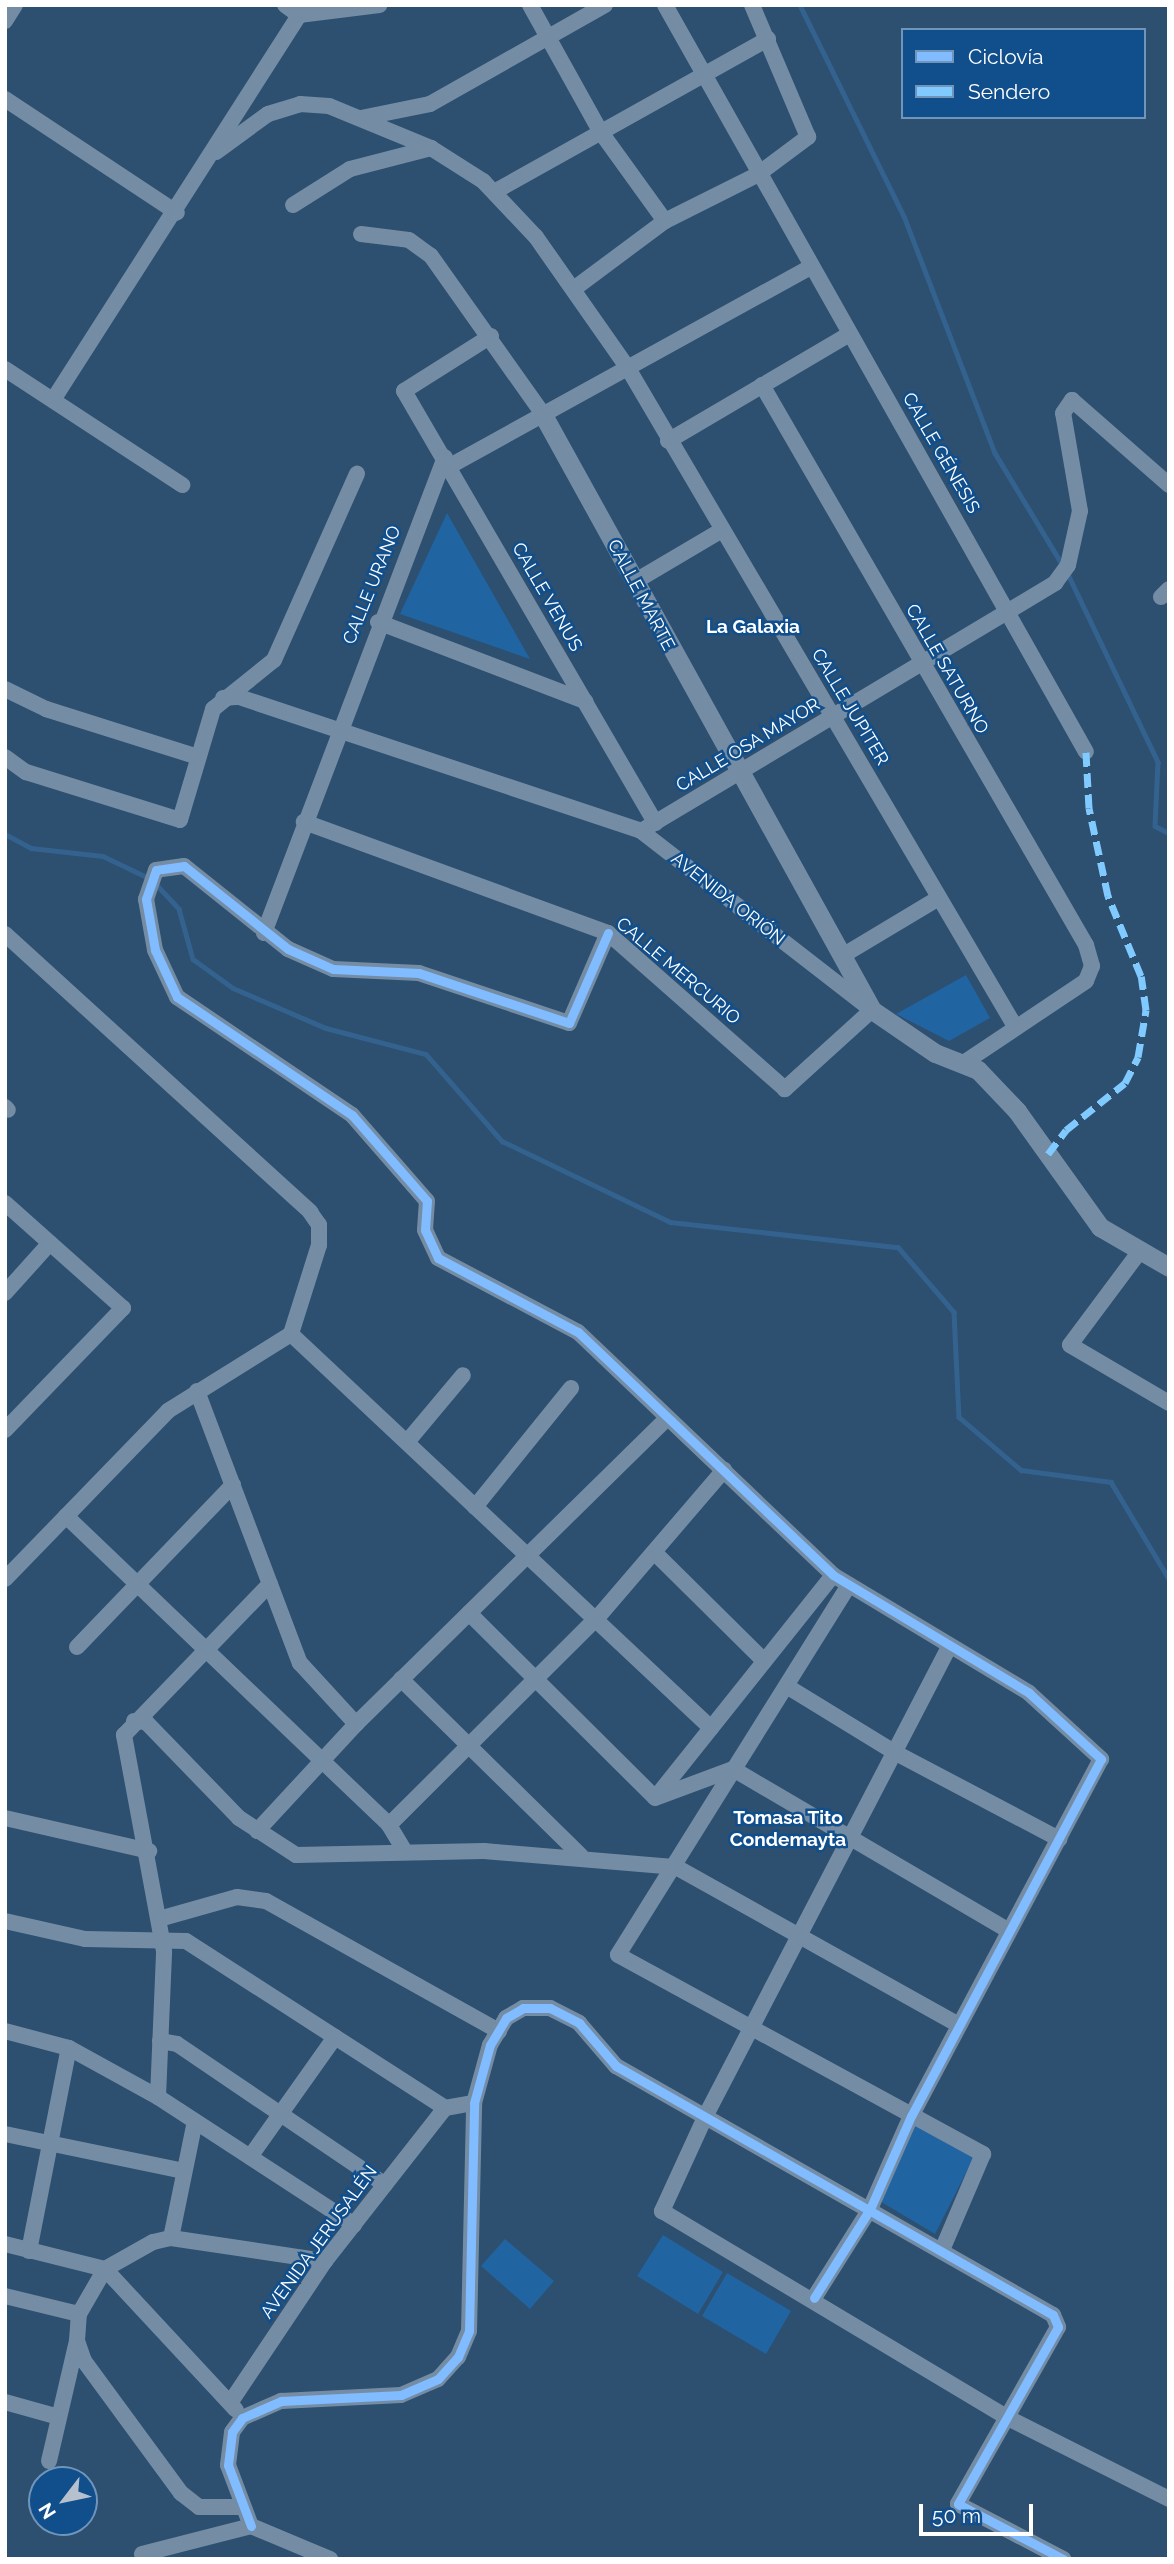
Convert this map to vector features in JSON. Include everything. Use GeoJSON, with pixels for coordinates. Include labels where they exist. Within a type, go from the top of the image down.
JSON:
{"type":"FeatureCollection","features":[{"type":"Feature","properties":{"kind":"street"},"geometry":{"type":"LineString","coordinates":[[5,20],[15,5]]}},
{"type":"Feature","properties":{"kind":"street"},"geometry":{"type":"LineString","coordinates":[[53,400],[216,152],[292,10],[379,5]]}},
{"type":"Feature","properties":{"kind":"street"},"geometry":{"type":"LineString","coordinates":[[530,5],[600,131],[664,221]]}},
{"type":"Feature","properties":{"kind":"street"},"geometry":{"type":"LineString","coordinates":[[216,152],[268,114],[300,104],[361,118],[430,104],[605,5]]}},
{"type":"Feature","properties":{"kind":"street","name":"CALLE GÉNESIS"},"geometry":{"type":"LineString","coordinates":[[665,5],[707,75],[757,175],[1010,611],[1087,752]]}},
{"type":"Feature","properties":{"kind":"street"},"geometry":{"type":"LineString","coordinates":[[575,288],[664,221],[757,175],[808,137],[752,5]]}},
{"type":"Feature","properties":{"kind":"street"},"geometry":{"type":"LineString","coordinates":[[494,192],[768,39]]}},
{"type":"Feature","properties":{"kind":"street"},"geometry":{"type":"LineString","coordinates":[[5,99],[177,213]]}},
{"type":"Feature","properties":{"kind":"street","name":"CALLE JUPITER"},"geometry":{"type":"LineString","coordinates":[[361,118],[431,148],[494,192],[575,288],[629,370],[668,441],[1016,1028]]}},
{"type":"Feature","properties":{"kind":"street"},"geometry":{"type":"LineString","coordinates":[[293,205],[350,169],[431,148]]}},
{"type":"Feature","properties":{"kind":"street","name":"CALLE MARTE"},"geometry":{"type":"LineString","coordinates":[[361,234],[409,240],[431,256],[491,336],[542,413],[738,774],[872,1010]]}},
{"type":"Feature","properties":{"kind":"street"},"geometry":{"type":"LineString","coordinates":[[447,461],[629,370],[811,267]]}},
{"type":"Feature","properties":{"kind":"street"},"geometry":{"type":"LineString","coordinates":[[668,441],[850,334]]}},
{"type":"Feature","properties":{"kind":"street","name":"CALLE VENUS"},"geometry":{"type":"LineString","coordinates":[[491,336],[404,391],[656,823]]}},
{"type":"Feature","properties":{"kind":"street"},"geometry":{"type":"LineString","coordinates":[[5,369],[182,485]]}},
{"type":"Feature","properties":{"kind":"street","name":"CALLE SATURNO"},"geometry":{"type":"LineString","coordinates":[[762,385],[1086,945],[1091,975],[1016,1028]]}},
{"type":"Feature","properties":{"kind":"street","name":"CALLE OSA MAYOR"},"geometry":{"type":"LineString","coordinates":[[641,831],[1055,583],[1068,565],[1080,511],[1065,404],[1080,402],[1169,485]]}},
{"type":"Feature","properties":{"kind":"street","name":"CALLE URANO"},"geometry":{"type":"LineString","coordinates":[[264,933],[336,729],[378,622],[447,461]]}},
{"type":"Feature","properties":{"kind":"street"},"geometry":{"type":"LineString","coordinates":[[5,757],[26,772],[180,820],[198,757],[223,698],[274,660],[357,474]]}},
{"type":"Feature","properties":{"kind":"street"},"geometry":{"type":"LineString","coordinates":[[634,582],[722,530]]}},
{"type":"Feature","properties":{"kind":"street"},"geometry":{"type":"LineString","coordinates":[[378,622],[585,701]]}},
{"type":"Feature","properties":{"kind":"street"},"geometry":{"type":"LineString","coordinates":[[5,689],[46,709],[198,757]]}},
{"type":"Feature","properties":{"kind":"street","name":"AVENIDA ORIÓN"},"geometry":{"type":"LineString","coordinates":[[223,698],[239,696],[641,831],[872,1010],[962,1064],[978,1070],[1017,1111],[1100,1227],[1140,1251]]}},
{"type":"Feature","properties":{"kind":"street","name":"CALLE MERCURIO"},"geometry":{"type":"LineString","coordinates":[[304,822],[608,933],[785,1089],[872,1010]]}},
{"type":"Feature","properties":{"kind":"street"},"geometry":{"type":"LineString","coordinates":[[608,933],[569,1023],[419,973],[333,969],[264,933],[184,866],[165,864],[151,879],[146,900],[155,950],[177,997],[352,1115],[426,1201],[425,1230],[438,1258],[578,1332],[833,1575],[948,1648],[1029,1693],[1101,1759],[911,2116],[870,2209],[814,2298]]}},
{"type":"Feature","properties":{"kind":"street"},"geometry":{"type":"LineString","coordinates":[[842,956],[939,898]]}},
{"type":"Feature","properties":{"kind":"street"},"geometry":{"type":"LineString","coordinates":[[5,934],[310,1212],[319,1225],[319,1245],[291,1334],[197,1391],[131,1444],[5,1579]]}},
{"type":"Feature","properties":{"kind":"street"},"geometry":{"type":"LineString","coordinates":[[962,1064],[1016,1028]]}},
{"type":"Feature","properties":{"kind":"street"},"geometry":{"type":"LineString","coordinates":[[5,1203],[123,1308],[5,1430]]}},
{"type":"Feature","properties":{"kind":"street"},"geometry":{"type":"LineString","coordinates":[[5,1293],[50,1243]]}},
{"type":"Feature","properties":{"kind":"street"},"geometry":{"type":"LineString","coordinates":[[1166,1396],[1070,1345],[1140,1251],[1169,1267]]}},
{"type":"Feature","properties":{"kind":"street"},"geometry":{"type":"LineString","coordinates":[[291,1334],[526,1555],[597,1618],[711,1728]]}},
{"type":"Feature","properties":{"kind":"street"},"geometry":{"type":"LineString","coordinates":[[407,1442],[463,1375]]}},
{"type":"Feature","properties":{"kind":"street"},"geometry":{"type":"LineString","coordinates":[[475,1507],[571,1388]]}},
{"type":"Feature","properties":{"kind":"street"},"geometry":{"type":"LineString","coordinates":[[197,1391],[300,1663],[356,1724]]}},
{"type":"Feature","properties":{"kind":"street"},"geometry":{"type":"LineString","coordinates":[[257,1831],[356,1724],[667,1418]]}},
{"type":"Feature","properties":{"kind":"street"},"geometry":{"type":"LineString","coordinates":[[388,1825],[597,1618],[724,1470]]}},
{"type":"Feature","properties":{"kind":"street"},"geometry":{"type":"LineString","coordinates":[[77,1647],[134,1583],[233,1485]]}},
{"type":"Feature","properties":{"kind":"street"},"geometry":{"type":"LineString","coordinates":[[66,1516],[201,1650],[323,1761],[388,1825],[405,1852]]}},
{"type":"Feature","properties":{"kind":"street"},"geometry":{"type":"LineString","coordinates":[[654,1552],[764,1661]]}},
{"type":"Feature","properties":{"kind":"street"},"geometry":{"type":"LineString","coordinates":[[655,1798],[833,1575]]}},
{"type":"Feature","properties":{"kind":"street"},"geometry":{"type":"LineString","coordinates":[[158,2097],[162,1939],[149,1851],[124,1735],[201,1650],[270,1584]]}},
{"type":"Feature","properties":{"kind":"street"},"geometry":{"type":"LineString","coordinates":[[849,1585],[788,1687],[733,1769],[676,1867],[618,1955],[749,2029],[983,2154],[942,2250]]}},
{"type":"Feature","properties":{"kind":"street"},"geometry":{"type":"LineString","coordinates":[[469,1613],[655,1798]]}},
{"type":"Feature","properties":{"kind":"street"},"geometry":{"type":"LineString","coordinates":[[948,1648],[749,2029],[662,2211],[814,2298],[1008,2418],[1169,2499]]}},
{"type":"Feature","properties":{"kind":"street"},"geometry":{"type":"LineString","coordinates":[[401,1679],[581,1856]]}},
{"type":"Feature","properties":{"kind":"street"},"geometry":{"type":"LineString","coordinates":[[788,1687],[894,1752],[1059,1839]]}},
{"type":"Feature","properties":{"kind":"street"},"geometry":{"type":"LineString","coordinates":[[134,1721],[146,1722],[257,1831],[296,1855],[405,1852],[581,1856],[676,1867],[959,2025]]}},
{"type":"Feature","properties":{"kind":"street"},"geometry":{"type":"LineString","coordinates":[[655,1798],[733,1769]]}},
{"type":"Feature","properties":{"kind":"street"},"geometry":{"type":"LineString","coordinates":[[733,1769],[848,1840],[1009,1931]]}},
{"type":"Feature","properties":{"kind":"street"},"geometry":{"type":"LineString","coordinates":[[5,1818],[149,1851]]}},
{"type":"Feature","properties":{"kind":"street"},"geometry":{"type":"LineString","coordinates":[[159,1919],[237,1898],[266,1901],[499,2031]]}},
{"type":"Feature","properties":{"kind":"street"},"geometry":{"type":"LineString","coordinates":[[5,1921],[85,1940],[186,1941],[444,2108],[474,2103]]}},
{"type":"Feature","properties":{"kind":"street"},"geometry":{"type":"LineString","coordinates":[[250,2526],[239,2507],[228,2450],[242,2418],[281,2401],[420,2390],[458,2357],[469,2331],[474,2103],[506,2018],[523,2008],[550,2008],[579,2023],[616,2066],[942,2250],[1058,2320],[1008,2418],[958,2504],[1063,2559]]}},
{"type":"Feature","properties":{"kind":"street"},"geometry":{"type":"LineString","coordinates":[[5,2031],[69,2048],[158,2097],[354,2225]]}},
{"type":"Feature","properties":{"kind":"street"},"geometry":{"type":"LineString","coordinates":[[250,2157],[335,2037]]}},
{"type":"Feature","properties":{"kind":"street"},"geometry":{"type":"LineString","coordinates":[[160,2040],[177,2044],[385,2185]]}},
{"type":"Feature","properties":{"kind":"street"},"geometry":{"type":"LineString","coordinates":[[29,2250],[69,2048]]}},
{"type":"Feature","properties":{"kind":"street","name":"AVENIDA JERUSALÉN"},"geometry":{"type":"LineString","coordinates":[[230,2403],[325,2261],[444,2108]]}},
{"type":"Feature","properties":{"kind":"street"},"geometry":{"type":"LineString","coordinates":[[171,2238],[195,2121]]}},
{"type":"Feature","properties":{"kind":"street"},"geometry":{"type":"LineString","coordinates":[[5,2134],[183,2171]]}},
{"type":"Feature","properties":{"kind":"street"},"geometry":{"type":"LineString","coordinates":[[49,2461],[55,2416],[77,2342],[79,2314],[105,2269],[171,2238],[325,2261]]}},
{"type":"Feature","properties":{"kind":"street"},"geometry":{"type":"LineString","coordinates":[[5,2244],[105,2269],[242,2418]]}},
{"type":"Feature","properties":{"kind":"street"},"geometry":{"type":"LineString","coordinates":[[5,2296],[79,2314]]}},
{"type":"Feature","properties":{"kind":"street"},"geometry":{"type":"LineString","coordinates":[[77,2342],[84,2361],[181,2493],[199,2507],[239,2507]]}},
{"type":"Feature","properties":{"kind":"street"},"geometry":{"type":"LineString","coordinates":[[5,2402],[55,2416]]}},
{"type":"Feature","properties":{"kind":"street"},"geometry":{"type":"LineString","coordinates":[[142,2554],[250,2526],[330,2559]]}},
{"type":"Feature","properties":{"kind":"shaded area"},"geometry":{"type":"Polygon","coordinates":[[[447,513],[530,659],[400,614],[447,513]]]}},
{"type":"Feature","properties":{"kind":"shaded area"},"geometry":{"type":"Polygon","coordinates":[[[966,975],[990,1018],[949,1041],[896,1014],[966,975]]]}},
{"type":"Feature","properties":{"kind":"shaded area"},"geometry":{"type":"Polygon","coordinates":[[[915,2123],[974,2157],[935,2234],[878,2200],[915,2123]]]}},
{"type":"Feature","properties":{"kind":"shaded area"},"geometry":{"type":"Polygon","coordinates":[[[663,2235],[723,2272],[698,2314],[637,2276],[663,2235]]]}},
{"type":"Feature","properties":{"kind":"shaded area"},"geometry":{"type":"Polygon","coordinates":[[[505,2239],[554,2281],[530,2309],[481,2266],[505,2239]]]}},
{"type":"Feature","properties":{"kind":"shaded area"},"geometry":{"type":"Polygon","coordinates":[[[727,2273],[791,2311],[766,2354],[702,2316],[727,2273]]]}},
{"type":"Feature","properties":{"kind":"waterway"},"geometry":{"type":"LineString","coordinates":[[800,5],[904,216],[995,453],[1062,564]]}},
{"type":"Feature","properties":{"kind":"waterway"},"geometry":{"type":"LineString","coordinates":[[1067,572],[1158,762],[1155,826],[1169,833]]}},
{"type":"Feature","properties":{"kind":"waterway"},"geometry":{"type":"LineString","coordinates":[[5,834],[31,848],[103,856],[149,878]]}},
{"type":"Feature","properties":{"kind":"waterway"},"geometry":{"type":"LineString","coordinates":[[156,884],[179,909],[193,959],[233,988],[326,1028],[426,1054],[502,1141],[670,1222],[898,1247],[954,1312],[959,1417],[1021,1470],[1111,1482],[1169,1579]]}},
{"type":"Feature","properties":{"kind":"marked path"},"geometry":{"type":"LineString","coordinates":[[1048,1154],[1066,1130],[1125,1083],[1138,1057],[1146,1010],[1141,976],[1108,896],[1089,808],[1086,752]]}},
{"type":"Feature","properties":{"kind":"cycle path"},"geometry":{"type":"LineString","coordinates":[[608,933],[569,1023],[419,973],[333,969],[288,949],[184,866],[156,870],[146,899],[155,950],[177,997],[352,1115],[427,1201],[425,1230],[438,1258],[578,1332],[833,1575],[1029,1693],[1101,1759],[911,2116],[870,2209],[814,2298]]}},
{"type":"Feature","properties":{"kind":"cycle path"},"geometry":{"type":"LineString","coordinates":[[251,2526],[228,2465],[232,2432],[242,2418],[281,2401],[401,2395],[438,2379],[458,2357],[469,2331],[474,2103],[490,2045],[506,2018],[523,2008],[550,2008],[579,2023],[616,2066],[1053,2315],[1058,2327],[958,2504],[1063,2559]]}},
{"type":"Feature","properties":{"kind":"district","name":"La Galaxia"},"geometry":{"type":"Point","coordinates":[753,627]}},
{"type":"Feature","properties":{"kind":"district","name":"Tomasa Tito Condemayta"},"geometry":{"type":"Point","coordinates":[788,1829]}}]}
